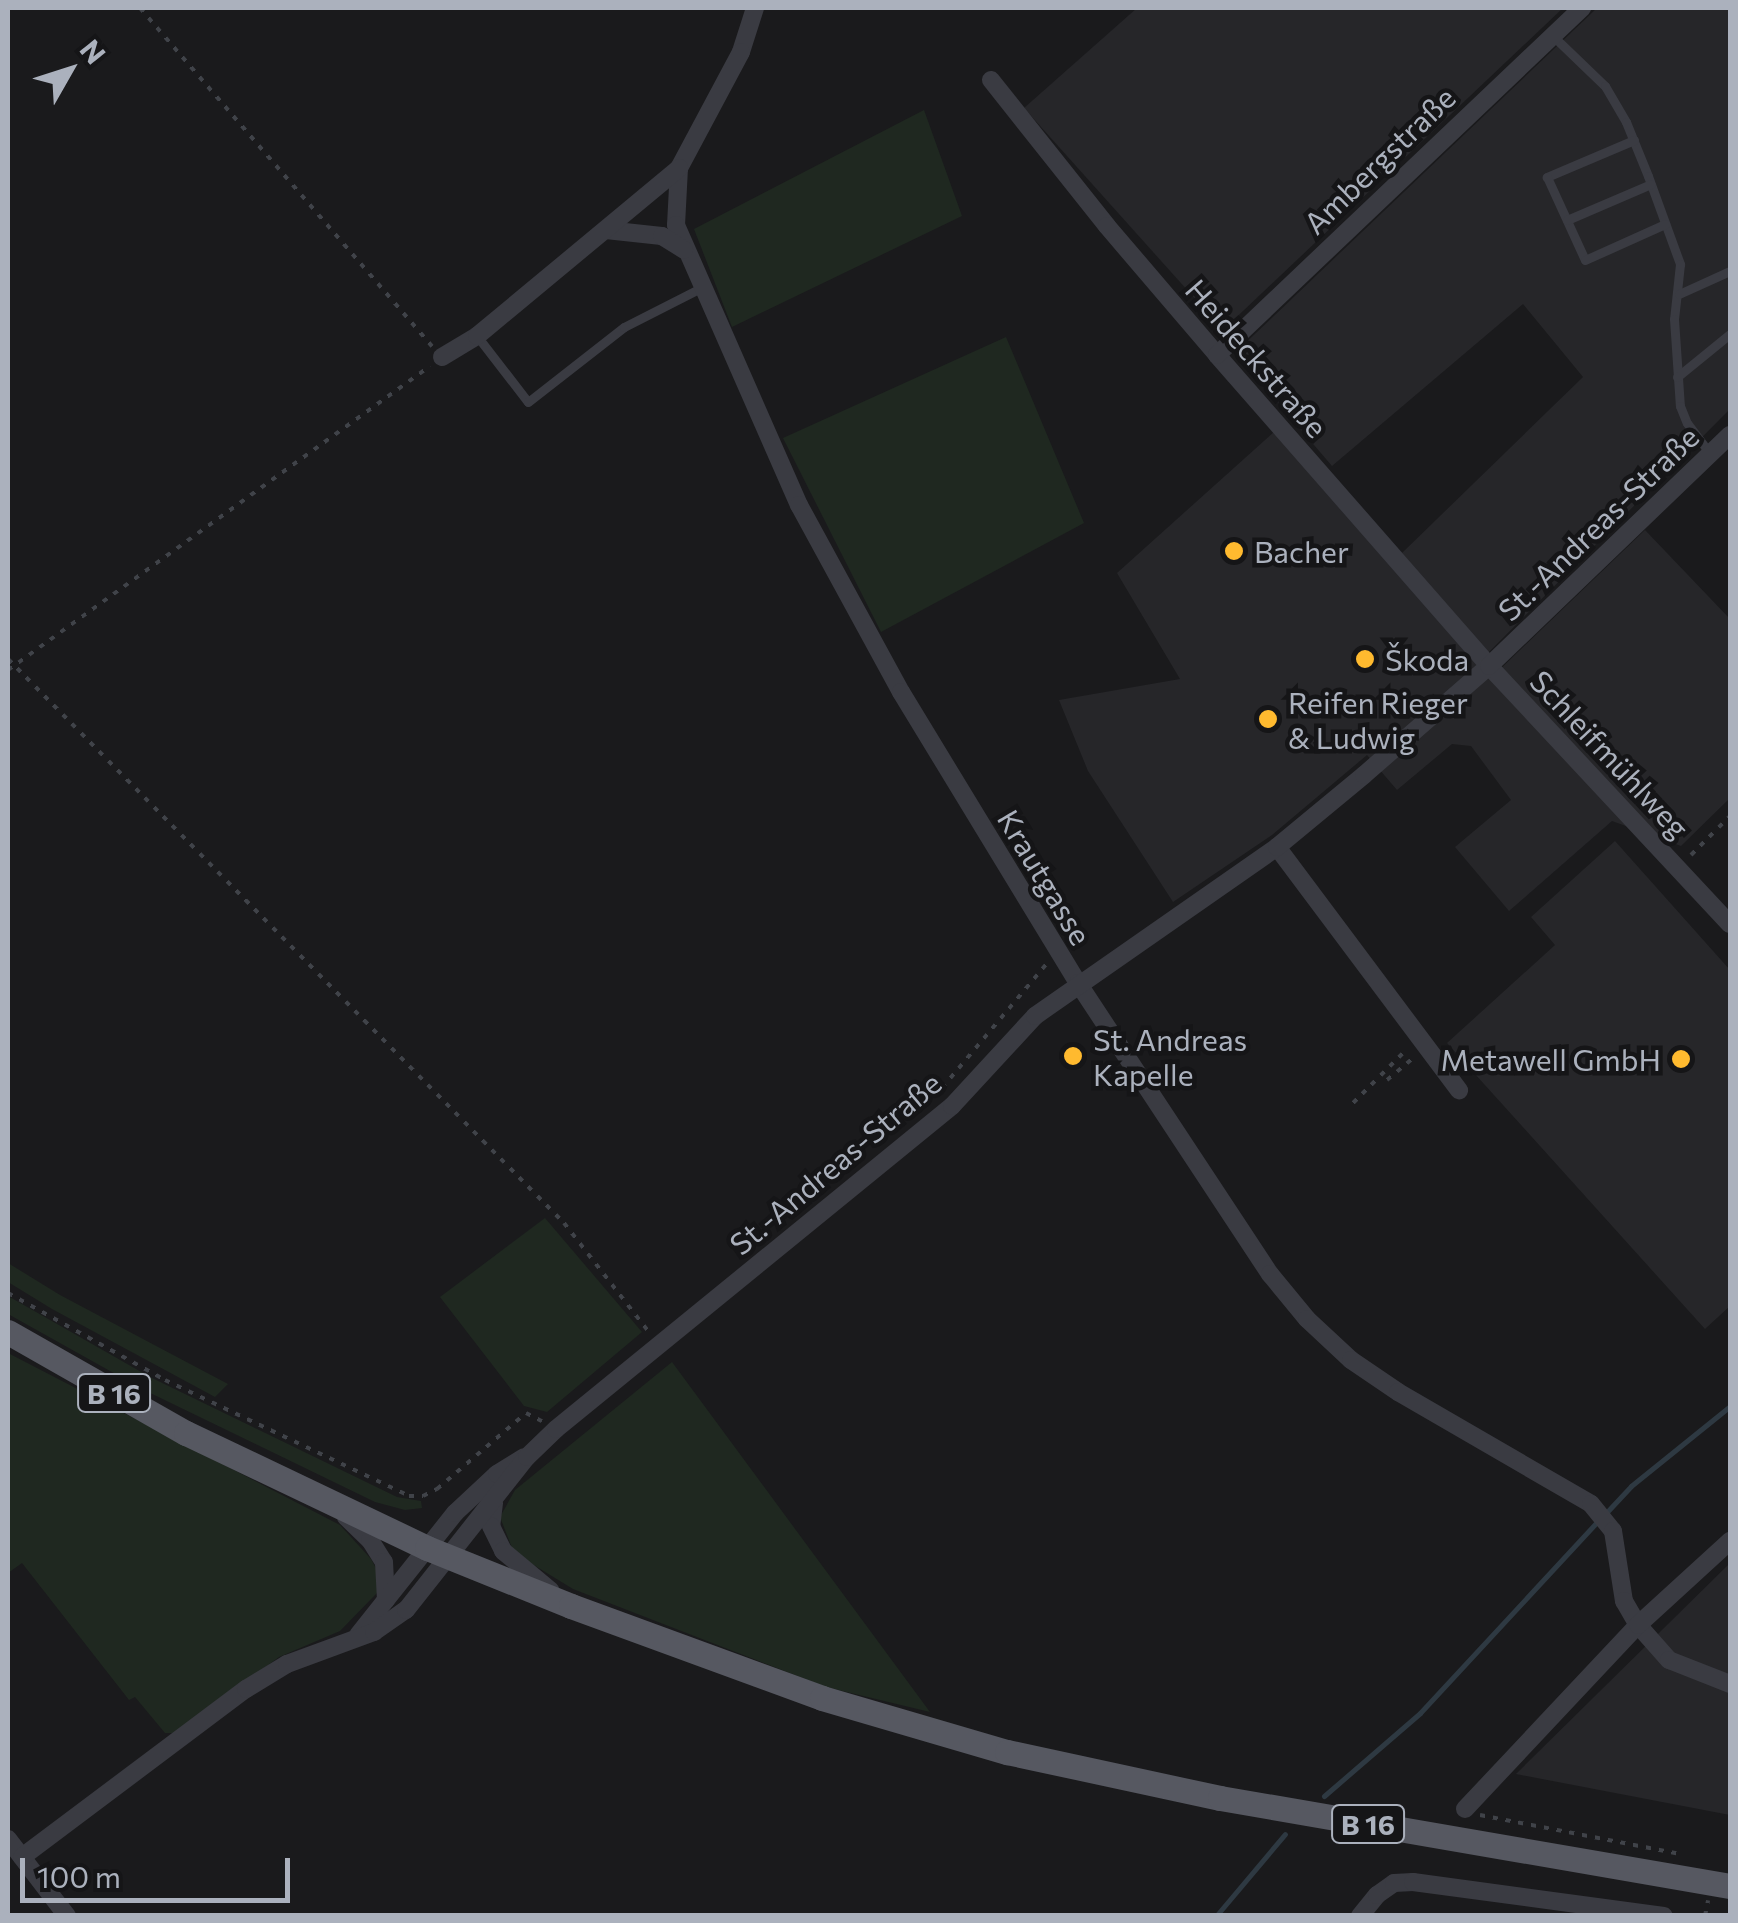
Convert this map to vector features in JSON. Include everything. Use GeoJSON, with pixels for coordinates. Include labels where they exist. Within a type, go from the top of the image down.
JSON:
{"type":"FeatureCollection","features":[{"type":"Feature","properties":{"kind":"main road","name":"B 16"},"geometry":{"type":"LineString","coordinates":[[8,1332],[186,1432],[325,1502],[571,1606],[822,1698],[1007,1752],[1220,1798],[1730,1886]]}},
{"type":"Feature","properties":{"kind":"street","name":"Krautgasse"},"geometry":{"type":"LineString","coordinates":[[755,8],[741,52],[679,168],[676,224],[700,288],[808,522],[900,692],[1078,983],[1270,1274],[1307,1320],[1351,1360],[1398,1392],[1591,1504],[1613,1531],[1624,1601],[1638,1625]]}},
{"type":"Feature","properties":{"kind":"street","name":"Ambergstraße"},"geometry":{"type":"LineString","coordinates":[[1217,355],[1582,8]]}},
{"type":"Feature","properties":{"kind":"street","name":"Heideckstraße"},"geometry":{"type":"LineString","coordinates":[[991,80],[1217,355],[1490,666]]}},
{"type":"Feature","properties":{"kind":"street"},"geometry":{"type":"LineString","coordinates":[[442,357],[477,336],[679,168]]}},
{"type":"Feature","properties":{"kind":"street"},"geometry":{"type":"LineString","coordinates":[[606,230],[662,236],[684,250]]}},
{"type":"Feature","properties":{"kind":"street","name":"St.-Andreas-Straße"},"geometry":{"type":"LineString","coordinates":[[527,1456],[654,1338],[952,1106],[1035,1016],[1277,847],[1490,666],[1730,435]]}},
{"type":"Feature","properties":{"kind":"street","name":"Schleifmühlweg"},"geometry":{"type":"LineString","coordinates":[[1490,666],[1730,924]]}},
{"type":"Feature","properties":{"kind":"street"},"geometry":{"type":"LineString","coordinates":[[1277,847],[1459,1090]]}},
{"type":"Feature","properties":{"kind":"street"},"geometry":{"type":"LineString","coordinates":[[358,1636],[386,1601],[494,1500],[527,1456]]}},
{"type":"Feature","properties":{"kind":"street"},"geometry":{"type":"LineString","coordinates":[[22,1858],[246,1688],[287,1664],[374,1632],[406,1610],[476,1492],[527,1456]]}},
{"type":"Feature","properties":{"kind":"street"},"geometry":{"type":"LineString","coordinates":[[494,1500],[491,1526],[503,1551],[571,1606]]}},
{"type":"Feature","properties":{"kind":"street"},"geometry":{"type":"LineString","coordinates":[[325,1502],[357,1525],[384,1562],[386,1601]]}},
{"type":"Feature","properties":{"kind":"street"},"geometry":{"type":"LineString","coordinates":[[1465,1809],[1638,1625],[1730,1541]]}},
{"type":"Feature","properties":{"kind":"street"},"geometry":{"type":"LineString","coordinates":[[1638,1625],[1669,1660],[1711,1680],[1730,1684]]}},
{"type":"Feature","properties":{"kind":"street"},"geometry":{"type":"LineString","coordinates":[[8,1839],[68,1916]]}},
{"type":"Feature","properties":{"kind":"street"},"geometry":{"type":"LineString","coordinates":[[1360,1916],[1377,1894],[1394,1884],[1413,1882],[1664,1916]]}},
{"type":"Feature","properties":{"kind":"lane"},"geometry":{"type":"LineString","coordinates":[[1552,35],[1605,86],[1634,140],[1651,184],[1680,264],[1674,319],[1677,377],[1687,423],[1710,454]]}},
{"type":"Feature","properties":{"kind":"lane"},"geometry":{"type":"LineString","coordinates":[[1634,140],[1546,177],[1585,260],[1665,224]]}},
{"type":"Feature","properties":{"kind":"lane"},"geometry":{"type":"LineString","coordinates":[[1567,220],[1651,184]]}},
{"type":"Feature","properties":{"kind":"lane"},"geometry":{"type":"LineString","coordinates":[[1679,294],[1730,271]]}},
{"type":"Feature","properties":{"kind":"lane"},"geometry":{"type":"LineString","coordinates":[[477,336],[528,402],[624,327],[700,288]]}},
{"type":"Feature","properties":{"kind":"lane"},"geometry":{"type":"LineString","coordinates":[[1677,377],[1730,334]]}},
{"type":"Feature","properties":{"kind":"path"},"geometry":{"type":"LineString","coordinates":[[10,668],[442,357],[140,8]]}},
{"type":"Feature","properties":{"kind":"path"},"geometry":{"type":"LineString","coordinates":[[8,659],[10,668],[564,1223],[654,1338],[663,1320]]}},
{"type":"Feature","properties":{"kind":"path"},"geometry":{"type":"LineString","coordinates":[[1679,868],[1730,816]]}},
{"type":"Feature","properties":{"kind":"path"},"geometry":{"type":"LineString","coordinates":[[932,1100],[1036,972],[1059,952]]}},
{"type":"Feature","properties":{"kind":"path"},"geometry":{"type":"LineString","coordinates":[[1386,1080],[1423,1042]]}},
{"type":"Feature","properties":{"kind":"path"},"geometry":{"type":"LineString","coordinates":[[1353,1103],[1423,1042]]}},
{"type":"Feature","properties":{"kind":"path"},"geometry":{"type":"LineString","coordinates":[[8,1292],[182,1388],[409,1496],[423,1496],[437,1489],[526,1413],[556,1428]]}},
{"type":"Feature","properties":{"kind":"shaded area"},"geometry":{"type":"Polygon","coordinates":[[[1137,8],[1563,8],[1223,330],[1024,108],[1137,8]]]}},
{"type":"Feature","properties":{"kind":"shaded area"},"geometry":{"type":"Polygon","coordinates":[[[1597,8],[1730,8],[1730,409],[1487,654],[1402,553],[1583,377],[1523,304],[1332,466],[1235,353],[1597,8]]]}},
{"type":"Feature","properties":{"kind":"shaded area"},"geometry":{"type":"Polygon","coordinates":[[[924,110],[962,216],[732,327],[694,229],[924,110]]]}},
{"type":"Feature","properties":{"kind":"shaded area"},"geometry":{"type":"Polygon","coordinates":[[[1006,337],[1084,523],[881,632],[783,438],[1006,337]]]}},
{"type":"Feature","properties":{"kind":"shaded area"},"geometry":{"type":"Polygon","coordinates":[[[1275,431],[1491,678],[1645,530],[1730,619],[1730,798],[1681,846],[1612,821],[1509,911],[1455,847],[1511,800],[1471,746],[1452,744],[1397,790],[1367,755],[1272,835],[1173,902],[1088,771],[1059,700],[1180,679],[1117,573],[1275,431]]]}},
{"type":"Feature","properties":{"kind":"shaded area"},"geometry":{"type":"Polygon","coordinates":[[[1615,841],[1730,970],[1730,1306],[1705,1329],[1447,1043],[1555,945],[1531,917],[1615,841]]]}},
{"type":"Feature","properties":{"kind":"shaded area"},"geometry":{"type":"Polygon","coordinates":[[[545,1218],[642,1332],[547,1412],[524,1406],[440,1297],[545,1218]]]}},
{"type":"Feature","properties":{"kind":"shaded area"},"geometry":{"type":"Polygon","coordinates":[[[8,1263],[228,1384],[215,1397],[52,1309],[8,1282],[8,1263]]]}},
{"type":"Feature","properties":{"kind":"shaded area"},"geometry":{"type":"Polygon","coordinates":[[[8,1296],[150,1377],[397,1497],[421,1501],[422,1508],[405,1510],[375,1502],[144,1390],[8,1314],[8,1296]]]}},
{"type":"Feature","properties":{"kind":"shaded area"},"geometry":{"type":"Polygon","coordinates":[[[8,1353],[340,1525],[371,1559],[378,1572],[377,1593],[340,1631],[279,1657],[176,1733],[165,1733],[135,1697],[129,1700],[22,1563],[8,1573],[8,1353]]]}},
{"type":"Feature","properties":{"kind":"shaded area"},"geometry":{"type":"Polygon","coordinates":[[[672,1362],[930,1712],[826,1687],[573,1589],[514,1553],[500,1517],[515,1490],[672,1362]]]}},
{"type":"Feature","properties":{"kind":"shaded area"},"geometry":{"type":"Polygon","coordinates":[[[1730,1563],[1730,1815],[1516,1774],[1730,1563]]]}},
{"type":"Feature","properties":{"kind":"waterway"},"geometry":{"type":"LineString","coordinates":[[1605,1514],[1631,1486],[1730,1406]]}},
{"type":"Feature","properties":{"kind":"waterway"},"geometry":{"type":"LineString","coordinates":[[1324,1796],[1420,1713],[1597,1522]]}},
{"type":"Feature","properties":{"kind":"waterway"},"geometry":{"type":"LineString","coordinates":[[1216,1916],[1285,1834]]}},
{"type":"Feature","properties":{"kind":"place","name":"Bacher"},"geometry":{"type":"Point","coordinates":[1234,551]}},
{"type":"Feature","properties":{"kind":"place","name":"Škoda"},"geometry":{"type":"Point","coordinates":[1365,659]}},
{"type":"Feature","properties":{"kind":"place","name":"Reifen Rieger & Ludwig"},"geometry":{"type":"Point","coordinates":[1268,719]}},
{"type":"Feature","properties":{"kind":"place","name":"St. Andreas Kapelle"},"geometry":{"type":"Point","coordinates":[1073,1056]}},
{"type":"Feature","properties":{"kind":"place","name":"Metawell GmbH"},"geometry":{"type":"Point","coordinates":[1681,1059]}}]}
